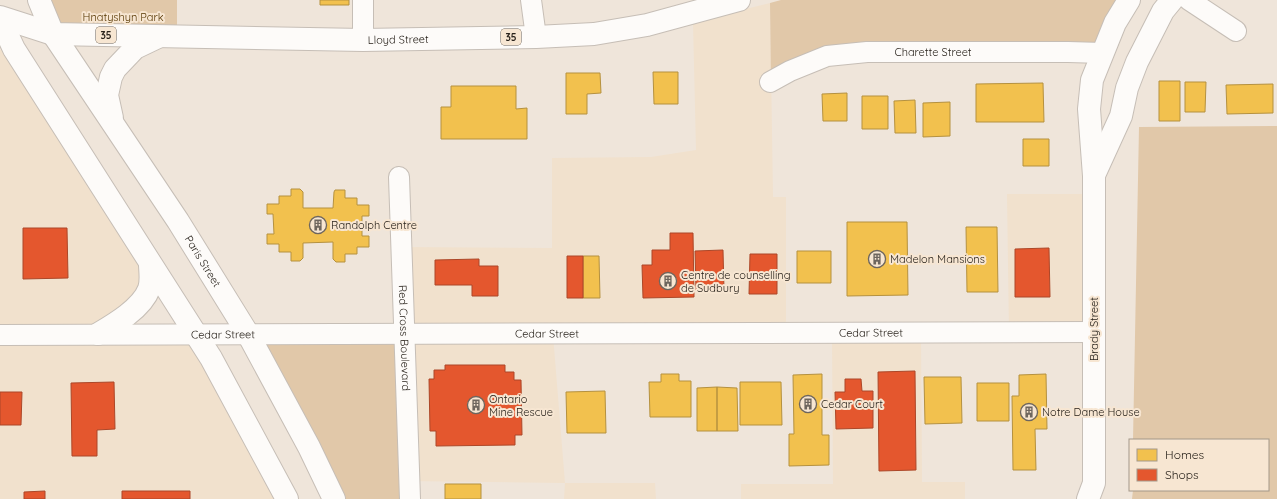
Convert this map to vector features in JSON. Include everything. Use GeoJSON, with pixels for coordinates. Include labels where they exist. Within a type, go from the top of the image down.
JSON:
{"type":"FeatureCollection","features":[{"type":"Feature","properties":{"kind":"main road","name":"Paris Street"},"geometry":{"type":"LineString","coordinates":[[39,0],[53,34],[178,220],[248,334],[309,447],[334,499]]}},
{"type":"Feature","properties":{"kind":"main road","name":"Lloyd Street"},"geometry":{"type":"LineString","coordinates":[[53,34],[363,40],[536,37],[594,34],[647,25],[739,0]]}},
{"type":"Feature","properties":{"kind":"main road","name":"Brady Street"},"geometry":{"type":"LineString","coordinates":[[1094,494],[1094,176],[1088,109],[1092,80],[1102,53],[1115,23],[1129,0]]}},
{"type":"Feature","properties":{"kind":"main road","name":"Brady Street"},"geometry":{"type":"LineString","coordinates":[[1094,176],[1120,116],[1127,88],[1137,62],[1163,11],[1172,0]]}},
{"type":"Feature","properties":{"kind":"main road","name":"35"},"geometry":{"type":"LineString","coordinates":[[0,18],[53,34]]}},
{"type":"Feature","properties":{"kind":"main road"},"geometry":{"type":"LineString","coordinates":[[0,18],[7,49],[211,358],[287,499]]}},
{"type":"Feature","properties":{"kind":"main road","name":"35"},"geometry":{"type":"LineString","coordinates":[[7,49],[53,34]]}},
{"type":"Feature","properties":{"kind":"main road"},"geometry":{"type":"LineString","coordinates":[[113,123],[107,95],[113,73],[134,48],[160,36]]}},
{"type":"Feature","properties":{"kind":"main road"},"geometry":{"type":"LineString","coordinates":[[98,334],[122,319],[142,301],[149,288],[150,264]]}},
{"type":"Feature","properties":{"kind":"street"},"geometry":{"type":"LineString","coordinates":[[363,0],[363,40]]}},
{"type":"Feature","properties":{"kind":"street"},"geometry":{"type":"LineString","coordinates":[[531,0],[536,37]]}},
{"type":"Feature","properties":{"kind":"street"},"geometry":{"type":"LineString","coordinates":[[1189,0],[1236,31]]}},
{"type":"Feature","properties":{"kind":"street","name":"Charette Street"},"geometry":{"type":"LineString","coordinates":[[770,82],[790,71],[827,56],[867,52],[1102,53]]}},
{"type":"Feature","properties":{"kind":"street","name":"Red Cross Boulevard"},"geometry":{"type":"LineString","coordinates":[[399,177],[410,499]]}},
{"type":"Feature","properties":{"kind":"street","name":"Cedar Street"},"geometry":{"type":"LineString","coordinates":[[0,335],[1094,332]]}},
{"type":"Feature","properties":{"kind":"shaded area"},"geometry":{"type":"Polygon","coordinates":[[[770,3],[773,197],[786,197],[786,334],[553,335],[565,483],[403,481],[399,247],[552,248],[552,158],[651,157],[696,150],[693,22],[770,3]]]}},
{"type":"Feature","properties":{"kind":"shaded area"},"geometry":{"type":"Polygon","coordinates":[[[0,50],[13,50],[149,264],[148,287],[98,332],[192,332],[286,499],[0,499],[0,50]]]}},
{"type":"Feature","properties":{"kind":"shaded area"},"geometry":{"type":"Polygon","coordinates":[[[1007,194],[1092,194],[1093,334],[1009,334],[1007,194]]]}},
{"type":"Feature","properties":{"kind":"shaded area"},"geometry":{"type":"Polygon","coordinates":[[[832,334],[921,334],[922,482],[965,482],[965,499],[741,499],[741,484],[833,484],[832,334]]]}},
{"type":"Feature","properties":{"kind":"shaded area"},"geometry":{"type":"Polygon","coordinates":[[[565,483],[655,483],[656,499],[564,499],[565,483]]]}},
{"type":"Feature","properties":{"kind":"green space","name":"Hnatyshyn Park"},"geometry":{"type":"Polygon","coordinates":[[[42,0],[177,0],[177,34],[54,32],[42,0]]]}},
{"type":"Feature","properties":{"kind":"green space"},"geometry":{"type":"Polygon","coordinates":[[[781,0],[1128,0],[1100,54],[868,53],[771,83],[770,3],[781,0]]]}},
{"type":"Feature","properties":{"kind":"green space"},"geometry":{"type":"Polygon","coordinates":[[[1277,126],[1277,499],[1132,499],[1133,491],[1269,491],[1269,439],[1133,439],[1139,127],[1277,126]]]}},
{"type":"Feature","properties":{"kind":"green space"},"geometry":{"type":"Polygon","coordinates":[[[250,335],[402,335],[403,499],[336,499],[250,335]]]}},
{"type":"Feature","properties":{"kind":"building: Homes"},"geometry":{"type":"Polygon","coordinates":[[[320,0],[349,0],[349,5],[320,5],[320,0]]]}},
{"type":"Feature","properties":{"kind":"building: Homes"},"geometry":{"type":"Polygon","coordinates":[[[653,72],[678,72],[678,104],[654,104],[653,72]]]}},
{"type":"Feature","properties":{"kind":"building: Homes"},"geometry":{"type":"Polygon","coordinates":[[[566,73],[600,73],[601,93],[587,94],[587,114],[566,114],[566,73]]]}},
{"type":"Feature","properties":{"kind":"building: Homes"},"geometry":{"type":"Polygon","coordinates":[[[1159,81],[1180,81],[1180,121],[1159,121],[1159,81]]]}},
{"type":"Feature","properties":{"kind":"building: Homes"},"geometry":{"type":"Polygon","coordinates":[[[1185,82],[1206,82],[1205,112],[1185,112],[1185,82]]]}},
{"type":"Feature","properties":{"kind":"building: Homes"},"geometry":{"type":"Polygon","coordinates":[[[1043,83],[1044,122],[976,122],[976,84],[1043,83]]]}},
{"type":"Feature","properties":{"kind":"building: Homes"},"geometry":{"type":"Polygon","coordinates":[[[1273,84],[1273,113],[1227,114],[1226,85],[1273,84]]]}},
{"type":"Feature","properties":{"kind":"building: Homes"},"geometry":{"type":"Polygon","coordinates":[[[451,86],[516,86],[516,109],[527,108],[527,139],[441,139],[441,107],[451,107],[451,86]]]}},
{"type":"Feature","properties":{"kind":"building: Homes"},"geometry":{"type":"Polygon","coordinates":[[[847,93],[847,121],[823,121],[822,94],[847,93]]]}},
{"type":"Feature","properties":{"kind":"building: Homes"},"geometry":{"type":"Polygon","coordinates":[[[862,96],[888,96],[888,129],[862,129],[862,96]]]}},
{"type":"Feature","properties":{"kind":"building: Homes"},"geometry":{"type":"Polygon","coordinates":[[[915,100],[916,133],[895,133],[894,101],[915,100]]]}},
{"type":"Feature","properties":{"kind":"building: Homes"},"geometry":{"type":"Polygon","coordinates":[[[950,102],[950,136],[923,137],[923,103],[950,102]]]}},
{"type":"Feature","properties":{"kind":"building: Homes"},"geometry":{"type":"Polygon","coordinates":[[[1023,139],[1049,139],[1049,166],[1023,166],[1023,139]]]}},
{"type":"Feature","properties":{"kind":"building: Homes","name":"Randolph Centre"},"geometry":{"type":"Polygon","coordinates":[[[291,189],[300,189],[303,192],[303,208],[333,208],[335,190],[345,190],[345,198],[357,198],[357,205],[369,205],[369,216],[362,216],[362,236],[369,236],[369,247],[357,247],[357,254],[345,254],[345,262],[336,262],[333,259],[333,242],[303,243],[303,258],[300,261],[291,261],[291,252],[279,252],[279,244],[267,244],[267,234],[274,234],[273,214],[267,214],[267,204],[279,204],[279,196],[291,196],[291,189]]]}},
{"type":"Feature","properties":{"kind":"building: Homes","name":"Madelon Mansions"},"geometry":{"type":"Polygon","coordinates":[[[847,222],[907,222],[908,295],[847,296],[847,222]]]}},
{"type":"Feature","properties":{"kind":"building: Homes"},"geometry":{"type":"Polygon","coordinates":[[[966,227],[997,227],[998,292],[967,292],[966,227]]]}},
{"type":"Feature","properties":{"kind":"building: Homes"},"geometry":{"type":"Polygon","coordinates":[[[797,251],[831,251],[831,283],[797,283],[797,251]]]}},
{"type":"Feature","properties":{"kind":"building: Homes"},"geometry":{"type":"Polygon","coordinates":[[[583,256],[599,256],[600,298],[583,298],[583,256]]]}},
{"type":"Feature","properties":{"kind":"building: Homes"},"geometry":{"type":"Polygon","coordinates":[[[661,374],[679,374],[679,381],[691,381],[691,417],[650,417],[649,382],[661,382],[661,374]]]}},
{"type":"Feature","properties":{"kind":"building: Homes","name":"Cedar Court"},"geometry":{"type":"Polygon","coordinates":[[[822,374],[822,435],[829,435],[829,465],[789,466],[789,434],[794,434],[793,375],[822,374]]]}},
{"type":"Feature","properties":{"kind":"building: Homes","name":"Notre Dame House"},"geometry":{"type":"Polygon","coordinates":[[[1046,374],[1047,429],[1035,429],[1036,470],[1013,470],[1012,396],[1019,396],[1019,375],[1046,374]]]}},
{"type":"Feature","properties":{"kind":"building: Homes"},"geometry":{"type":"Polygon","coordinates":[[[924,377],[961,377],[962,423],[925,424],[924,377]]]}},
{"type":"Feature","properties":{"kind":"building: Homes"},"geometry":{"type":"Polygon","coordinates":[[[740,382],[781,382],[782,425],[740,425],[740,382]]]}},
{"type":"Feature","properties":{"kind":"building: Homes"},"geometry":{"type":"Polygon","coordinates":[[[977,383],[1009,383],[1009,421],[977,421],[977,383]]]}},
{"type":"Feature","properties":{"kind":"building: Homes"},"geometry":{"type":"Polygon","coordinates":[[[717,387],[737,388],[738,431],[717,431],[717,387]]]}},
{"type":"Feature","properties":{"kind":"building: Homes"},"geometry":{"type":"Polygon","coordinates":[[[717,387],[717,431],[697,431],[697,388],[717,387]]]}},
{"type":"Feature","properties":{"kind":"building: Homes"},"geometry":{"type":"Polygon","coordinates":[[[605,391],[606,433],[567,433],[566,392],[605,391]]]}},
{"type":"Feature","properties":{"kind":"building: Homes"},"geometry":{"type":"Polygon","coordinates":[[[445,484],[481,484],[481,499],[445,499],[445,484]]]}},
{"type":"Feature","properties":{"kind":"building: Shops"},"geometry":{"type":"Polygon","coordinates":[[[23,228],[67,228],[68,278],[23,279],[23,228]]]}},
{"type":"Feature","properties":{"kind":"building: Shops","name":"Centre de counselling de Sudbury"},"geometry":{"type":"Polygon","coordinates":[[[670,233],[693,233],[694,297],[643,298],[642,265],[652,265],[652,250],[670,250],[670,233]]]}},
{"type":"Feature","properties":{"kind":"building: Shops"},"geometry":{"type":"Polygon","coordinates":[[[1049,248],[1050,297],[1015,297],[1015,249],[1049,248]]]}},
{"type":"Feature","properties":{"kind":"building: Shops"},"geometry":{"type":"Polygon","coordinates":[[[723,250],[724,290],[696,290],[695,251],[723,250]]]}},
{"type":"Feature","properties":{"kind":"building: Shops"},"geometry":{"type":"Polygon","coordinates":[[[750,254],[777,254],[777,294],[749,294],[750,254]]]}},
{"type":"Feature","properties":{"kind":"building: Shops"},"geometry":{"type":"Polygon","coordinates":[[[567,256],[583,256],[583,298],[567,298],[567,256]]]}},
{"type":"Feature","properties":{"kind":"building: Shops"},"geometry":{"type":"Polygon","coordinates":[[[479,259],[479,266],[498,266],[498,296],[472,296],[472,285],[435,285],[435,260],[479,259]]]}},
{"type":"Feature","properties":{"kind":"building: Shops","name":"Ontario Mine Rescue"},"geometry":{"type":"Polygon","coordinates":[[[445,365],[505,365],[505,372],[514,372],[514,380],[521,380],[522,435],[515,435],[515,445],[436,446],[436,431],[430,431],[429,379],[434,379],[434,370],[445,370],[445,365]]]}},
{"type":"Feature","properties":{"kind":"building: Shops"},"geometry":{"type":"Polygon","coordinates":[[[915,371],[916,470],[879,471],[878,372],[915,371]]]}},
{"type":"Feature","properties":{"kind":"building: Shops"},"geometry":{"type":"Polygon","coordinates":[[[845,379],[861,379],[862,391],[873,391],[873,428],[836,429],[835,392],[845,392],[845,379]]]}},
{"type":"Feature","properties":{"kind":"building: Shops"},"geometry":{"type":"Polygon","coordinates":[[[114,382],[115,429],[97,430],[97,456],[72,456],[71,383],[114,382]]]}},
{"type":"Feature","properties":{"kind":"building: Shops"},"geometry":{"type":"Polygon","coordinates":[[[0,392],[22,392],[21,425],[0,425],[0,392]]]}},
{"type":"Feature","properties":{"kind":"building: Shops"},"geometry":{"type":"Polygon","coordinates":[[[45,491],[45,499],[24,499],[24,492],[45,491]]]}},
{"type":"Feature","properties":{"kind":"building: Shops"},"geometry":{"type":"Polygon","coordinates":[[[122,491],[190,491],[190,499],[122,499],[122,491]]]}},
{"type":"Feature","properties":{"kind":"place","name":"Randolph Centre"},"geometry":{"type":"Point","coordinates":[318,225]}},
{"type":"Feature","properties":{"kind":"place","name":"Madelon Mansions"},"geometry":{"type":"Point","coordinates":[877,259]}},
{"type":"Feature","properties":{"kind":"place","name":"Centre de counselling de Sudbury"},"geometry":{"type":"Point","coordinates":[668,281]}},
{"type":"Feature","properties":{"kind":"place","name":"Cedar Court"},"geometry":{"type":"Point","coordinates":[808,404]}},
{"type":"Feature","properties":{"kind":"place","name":"Ontario Mine Rescue"},"geometry":{"type":"Point","coordinates":[476,405]}},
{"type":"Feature","properties":{"kind":"place","name":"Notre Dame House"},"geometry":{"type":"Point","coordinates":[1029,412]}}]}
